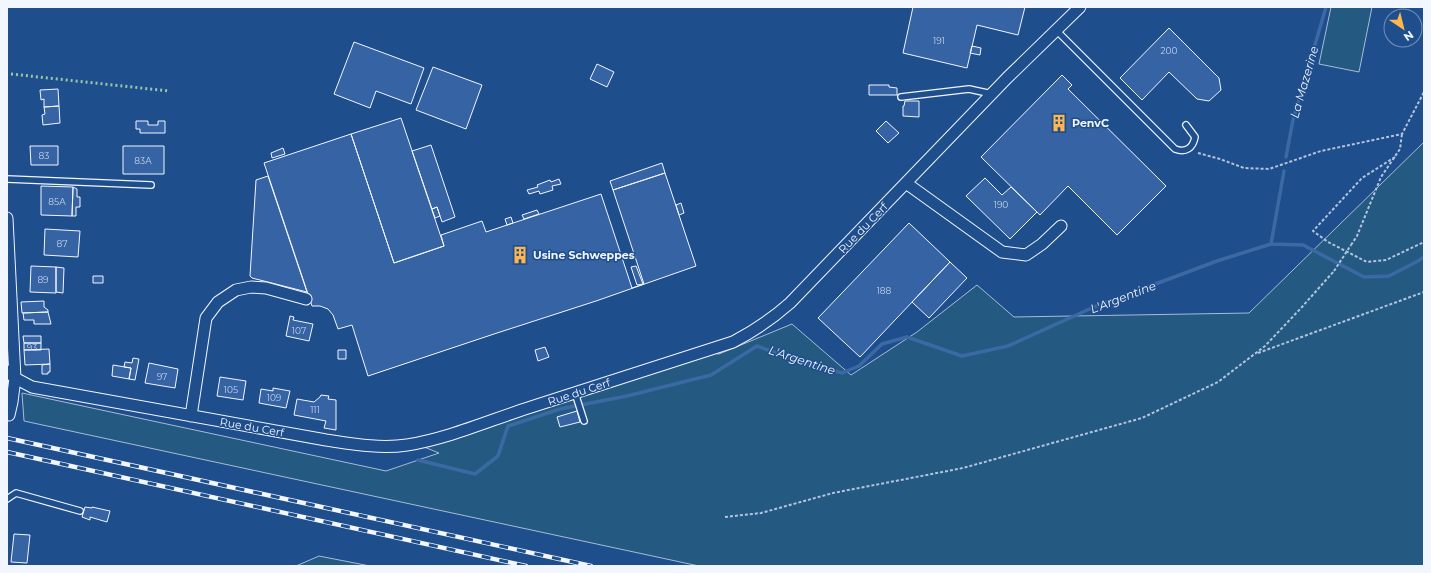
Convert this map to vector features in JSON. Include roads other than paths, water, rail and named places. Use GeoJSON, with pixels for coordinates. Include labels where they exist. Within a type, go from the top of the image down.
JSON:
{"type":"FeatureCollection","features":[{"type":"Feature","properties":{"kind":"street","name":"Rue du Cerf"},"geometry":{"type":"LineString","coordinates":[[11,375],[32,387],[355,445],[382,447],[406,445],[436,439],[576,396],[733,342],[752,332],[774,317],[790,303],[992,94],[1080,7]]}},
{"type":"Feature","properties":{"kind":"street"},"geometry":{"type":"LineString","coordinates":[[906,183],[1002,252],[1026,255],[1042,244],[1061,226]]}},
{"type":"Feature","properties":{"kind":"street"},"geometry":{"type":"LineString","coordinates":[[7,218],[12,326],[12,402],[9,415]]}},
{"type":"Feature","properties":{"kind":"street"},"geometry":{"type":"LineString","coordinates":[[191,416],[206,318],[218,302],[236,290],[251,287],[266,288],[306,299]]}},
{"type":"Feature","properties":{"kind":"street"},"geometry":{"type":"LineString","coordinates":[[7,336],[12,326]]}},
{"type":"Feature","properties":{"kind":"lane"},"geometry":{"type":"LineString","coordinates":[[1056,30],[1171,147],[1180,151],[1187,150],[1194,143],[1195,137],[1186,125]]}},
{"type":"Feature","properties":{"kind":"lane"},"geometry":{"type":"LineString","coordinates":[[901,97],[969,89],[992,94]]}},
{"type":"Feature","properties":{"kind":"lane"},"geometry":{"type":"LineString","coordinates":[[7,179],[151,185]]}},
{"type":"Feature","properties":{"kind":"lane"},"geometry":{"type":"LineString","coordinates":[[576,396],[584,421]]}},
{"type":"Feature","properties":{"kind":"lane"},"geometry":{"type":"LineString","coordinates":[[7,499],[16,493],[80,511]]}},
{"type":"Feature","properties":{"kind":"waterway","name":"La Mazerine"},"geometry":{"type":"LineString","coordinates":[[1286,157],[1293,120],[1326,7]]}},
{"type":"Feature","properties":{"kind":"waterway","name":"La Mazerine"},"geometry":{"type":"LineString","coordinates":[[1271,244],[1284,171]]}},
{"type":"Feature","properties":{"kind":"waterway","name":"L'Argentine"},"geometry":{"type":"LineString","coordinates":[[418,460],[475,474],[498,456],[508,426],[560,409],[627,396],[711,375],[757,346],[793,359],[842,373],[859,366],[882,344],[907,337],[962,356],[1008,346],[1094,307],[1217,261],[1271,244],[1303,245],[1364,277],[1389,276],[1424,257]]}},
{"type":"Feature","properties":{"kind":"railway"},"geometry":{"type":"LineString","coordinates":[[7,438],[591,566]]}},
{"type":"Feature","properties":{"kind":"railway"},"geometry":{"type":"LineString","coordinates":[[7,452],[526,566]]}},
{"type":"Feature","properties":{"kind":"place","name":"PenvC"},"geometry":{"type":"Point","coordinates":[1059,123]}},
{"type":"Feature","properties":{"kind":"place","name":"Usine Schweppes"},"geometry":{"type":"Point","coordinates":[520,255]}}]}
